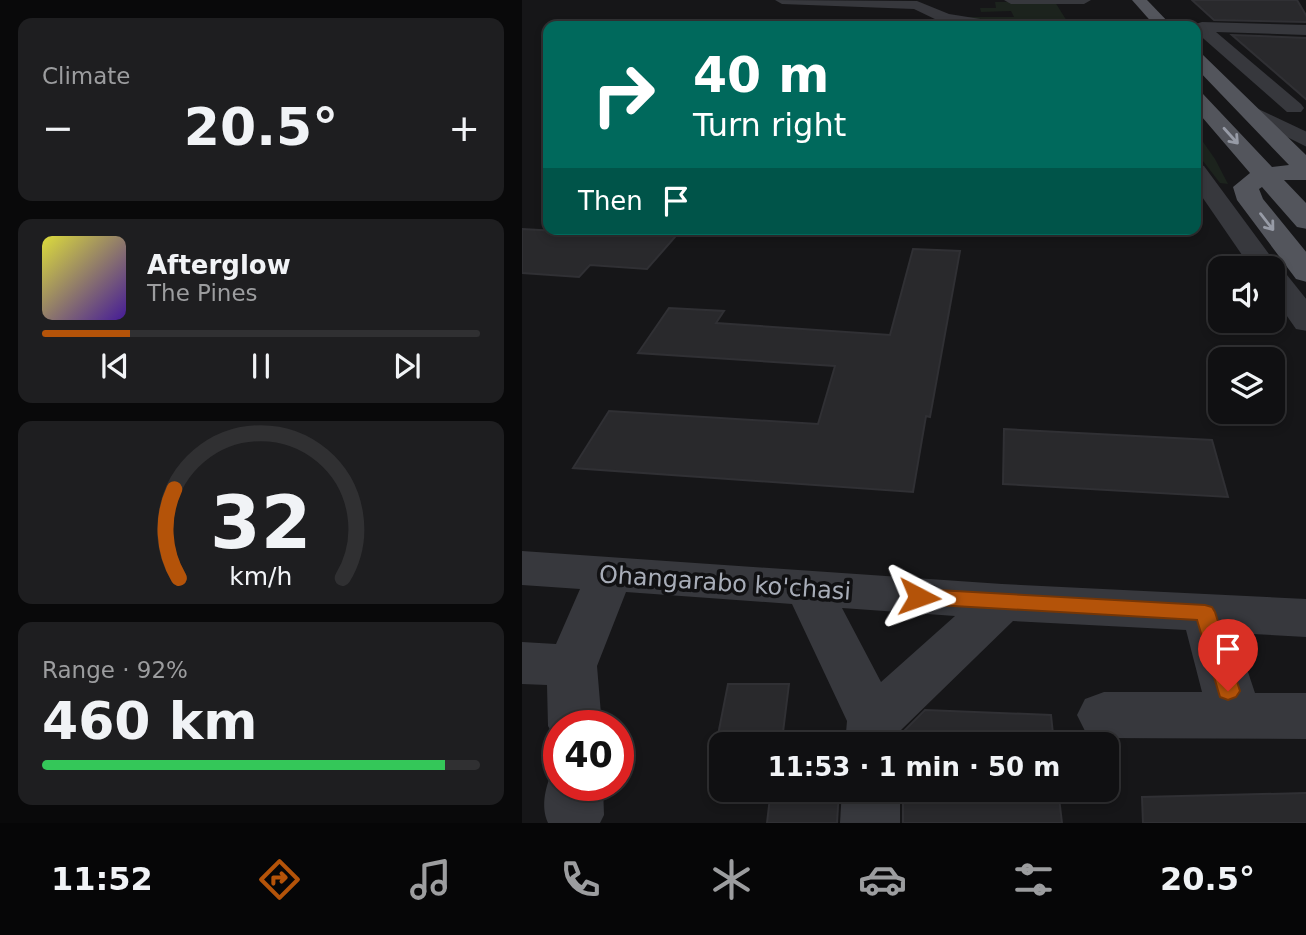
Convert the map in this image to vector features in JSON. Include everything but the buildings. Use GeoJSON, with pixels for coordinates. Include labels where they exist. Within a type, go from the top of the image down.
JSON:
{"type":"FeatureCollection","features":[{"type":"Feature","properties":{"kind":"main road"},"geometry":{"type":"LineString","coordinates":[[1139,0],[1158,21]]}},
{"type":"Feature","properties":{"kind":"main road"},"geometry":{"type":"LineString","coordinates":[[1201,63],[1307,171]]}},
{"type":"Feature","properties":{"kind":"main road"},"geometry":{"type":"LineString","coordinates":[[1201,103],[1307,221]]}},
{"type":"Feature","properties":{"kind":"main road"},"geometry":{"type":"LineString","coordinates":[[1307,171],[1267,175],[1253,180],[1246,187],[1250,200],[1307,273]]}},
{"type":"Feature","properties":{"kind":"street"},"geometry":{"type":"LineString","coordinates":[[782,0],[917,5],[933,15],[954,21]]}},
{"type":"Feature","properties":{"kind":"street"},"geometry":{"type":"LineString","coordinates":[[1011,0],[1084,0],[1092,18]]}},
{"type":"Feature","properties":{"kind":"street"},"geometry":{"type":"LineString","coordinates":[[1201,27],[1307,30]]}},
{"type":"Feature","properties":{"kind":"street"},"geometry":{"type":"LineString","coordinates":[[1201,32],[1300,108]]}},
{"type":"Feature","properties":{"kind":"street"},"geometry":{"type":"LineString","coordinates":[[1246,109],[1300,108]]}},
{"type":"Feature","properties":{"kind":"street"},"geometry":{"type":"LineString","coordinates":[[1246,109],[1307,141]]}},
{"type":"Feature","properties":{"kind":"street"},"geometry":{"type":"LineString","coordinates":[[1201,178],[1257,256]]}},
{"type":"Feature","properties":{"kind":"street"},"geometry":{"type":"LineString","coordinates":[[1285,292],[1307,322]]}},
{"type":"Feature","properties":{"kind":"street","name":"Ohangarabo ko'chasi"},"geometry":{"type":"LineString","coordinates":[[522,569],[1002,602],[1307,618]]}},
{"type":"Feature","properties":{"kind":"street"},"geometry":{"type":"LineString","coordinates":[[574,710],[572,666],[609,576]]}},
{"type":"Feature","properties":{"kind":"street"},"geometry":{"type":"LineString","coordinates":[[808,589],[873,732],[1002,602]]}},
{"type":"Feature","properties":{"kind":"street"},"geometry":{"type":"LineString","coordinates":[[1205,612],[1237,717]]}},
{"type":"Feature","properties":{"kind":"street"},"geometry":{"type":"LineString","coordinates":[[522,663],[572,666]]}},
{"type":"Feature","properties":{"kind":"street"},"geometry":{"type":"LineString","coordinates":[[1104,715],[1307,716]]}},
{"type":"Feature","properties":{"kind":"street"},"geometry":{"type":"LineString","coordinates":[[870,823],[871,802]]}},
{"type":"Feature","properties":{"kind":"shaded area"},"geometry":{"type":"Polygon","coordinates":[[[995,2],[1055,2],[1067,21],[981,21],[960,17],[1014,17],[1011,11],[981,12],[980,8],[996,8],[995,2]]]}},
{"type":"Feature","properties":{"kind":"shaded area"},"geometry":{"type":"Polygon","coordinates":[[[1201,139],[1228,184],[1220,183],[1201,158],[1201,139]]]}},
{"type":"Feature","properties":{"kind":"route"},"geometry":{"type":"LineString","coordinates":[[919,597],[1205,612],[1228,691]]}}]}
